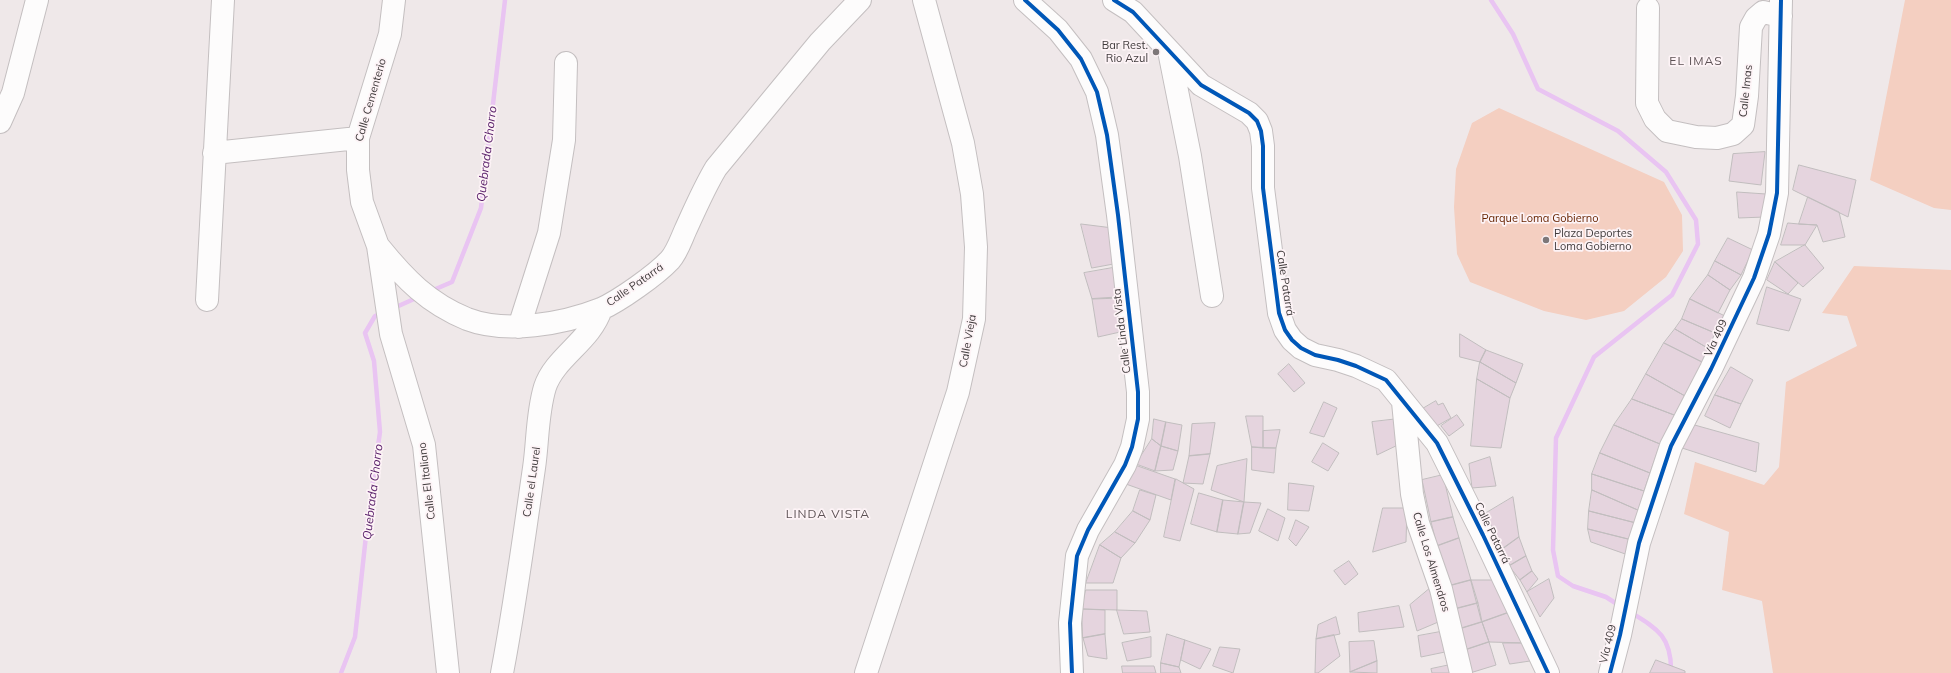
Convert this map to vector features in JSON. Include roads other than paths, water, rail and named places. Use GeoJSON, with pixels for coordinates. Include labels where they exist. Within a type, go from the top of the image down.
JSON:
{"type":"FeatureCollection","features":[{"type":"Feature","properties":{"kind":"street"},"geometry":{"type":"LineString","coordinates":[[0,122],[13,93],[37,0]]}},
{"type":"Feature","properties":{"kind":"street"},"geometry":{"type":"LineString","coordinates":[[207,300],[223,0]]}},
{"type":"Feature","properties":{"kind":"street","name":"Calle Cementerio"},"geometry":{"type":"LineString","coordinates":[[378,246],[362,202],[358,170],[358,138],[390,34],[394,0]]}},
{"type":"Feature","properties":{"kind":"street","name":"Calle Patarrá"},"geometry":{"type":"LineString","coordinates":[[378,246],[400,274],[420,293],[443,307],[468,319],[492,325],[519,327],[558,321],[601,309],[630,290],[671,259],[716,168],[820,42],[860,0]]}},
{"type":"Feature","properties":{"kind":"street","name":"Calle Vieja"},"geometry":{"type":"LineString","coordinates":[[866,673],[958,392],[974,319],[976,246],[972,194],[963,143],[924,0]]}},
{"type":"Feature","properties":{"kind":"street","name":"Calle Linda Vista"},"geometry":{"type":"LineString","coordinates":[[1025,0],[1058,30],[1081,59],[1097,92],[1107,135],[1118,215],[1138,392],[1138,419],[1132,447],[1126,465],[1088,530],[1076,556],[1070,623],[1072,673]]}},
{"type":"Feature","properties":{"kind":"street","name":"Calle Patarrá"},"geometry":{"type":"LineString","coordinates":[[1114,0],[1133,12],[1201,85],[1249,114],[1257,121],[1261,132],[1263,146],[1263,188],[1279,313],[1289,335],[1301,348],[1315,356],[1338,360],[1356,366],[1386,380],[1436,443],[1500,571],[1548,673]]}},
{"type":"Feature","properties":{"kind":"street","name":"Calle Imas"},"geometry":{"type":"LineString","coordinates":[[1648,8],[1647,104],[1655,119],[1667,131],[1696,137],[1717,138],[1733,134],[1743,125],[1747,96],[1751,27],[1756,18],[1763,12],[1781,8]]}},
{"type":"Feature","properties":{"kind":"street","name":"Vía 409"},"geometry":{"type":"LineString","coordinates":[[1610,673],[1620,635],[1639,543],[1671,446],[1711,369],[1754,278],[1769,234],[1777,193],[1781,8]]}},
{"type":"Feature","properties":{"kind":"street"},"geometry":{"type":"LineString","coordinates":[[1169,51],[1190,156],[1212,296]]}},
{"type":"Feature","properties":{"kind":"street"},"geometry":{"type":"LineString","coordinates":[[519,327],[549,233],[564,140],[566,63]]}},
{"type":"Feature","properties":{"kind":"street"},"geometry":{"type":"LineString","coordinates":[[214,153],[358,138]]}},
{"type":"Feature","properties":{"kind":"street","name":"Calle El Italiano"},"geometry":{"type":"LineString","coordinates":[[378,246],[391,332],[424,445],[448,673]]}},
{"type":"Feature","properties":{"kind":"street","name":"Calle el Laurel"},"geometry":{"type":"LineString","coordinates":[[502,673],[528,510],[541,404],[546,385],[554,371],[592,329],[598,319],[601,309]]}},
{"type":"Feature","properties":{"kind":"street","name":"Calle Los Almendros"},"geometry":{"type":"LineString","coordinates":[[1403,402],[1412,494],[1418,523],[1440,589],[1461,673]]}},
{"type":"Feature","properties":{"kind":"waterway","name":"Quebrada Chorro"},"geometry":{"type":"LineString","coordinates":[[431,291],[452,282],[481,208],[505,0]]}},
{"type":"Feature","properties":{"kind":"waterway"},"geometry":{"type":"LineString","coordinates":[[1491,0],[1513,34],[1538,89],[1618,131],[1666,172],[1696,220],[1698,244],[1672,295],[1594,357],[1556,438],[1553,550],[1558,576],[1573,586],[1606,597],[1620,606]]}},
{"type":"Feature","properties":{"kind":"waterway","name":"Quebrada Chorro"},"geometry":{"type":"LineString","coordinates":[[394,308],[414,299]]}},
{"type":"Feature","properties":{"kind":"waterway","name":"Quebrada Chorro"},"geometry":{"type":"LineString","coordinates":[[341,673],[355,637],[368,517],[380,432],[374,361],[365,333],[375,316],[380,314]]}},
{"type":"Feature","properties":{"kind":"waterway"},"geometry":{"type":"LineString","coordinates":[[1630,612],[1656,629],[1666,642],[1671,661],[1671,673]]}},
{"type":"Feature","properties":{"kind":"place","name":"Bar Rest. Rio Azul"},"geometry":{"type":"Point","coordinates":[1156,52]}},
{"type":"Feature","properties":{"kind":"place","name":"Plaza Deportes Loma Gobierno"},"geometry":{"type":"Point","coordinates":[1546,240]}},
{"type":"Feature","properties":{"kind":"district","name":"EL IMAS"},"geometry":{"type":"Point","coordinates":[1696,61]}},
{"type":"Feature","properties":{"kind":"district","name":"LINDA VISTA"},"geometry":{"type":"Point","coordinates":[828,514]}},
{"type":"Feature","properties":{"kind":"park label","name":"Parque Loma Gobierno"},"geometry":{"type":"Point","coordinates":[1540,219]}}]}
